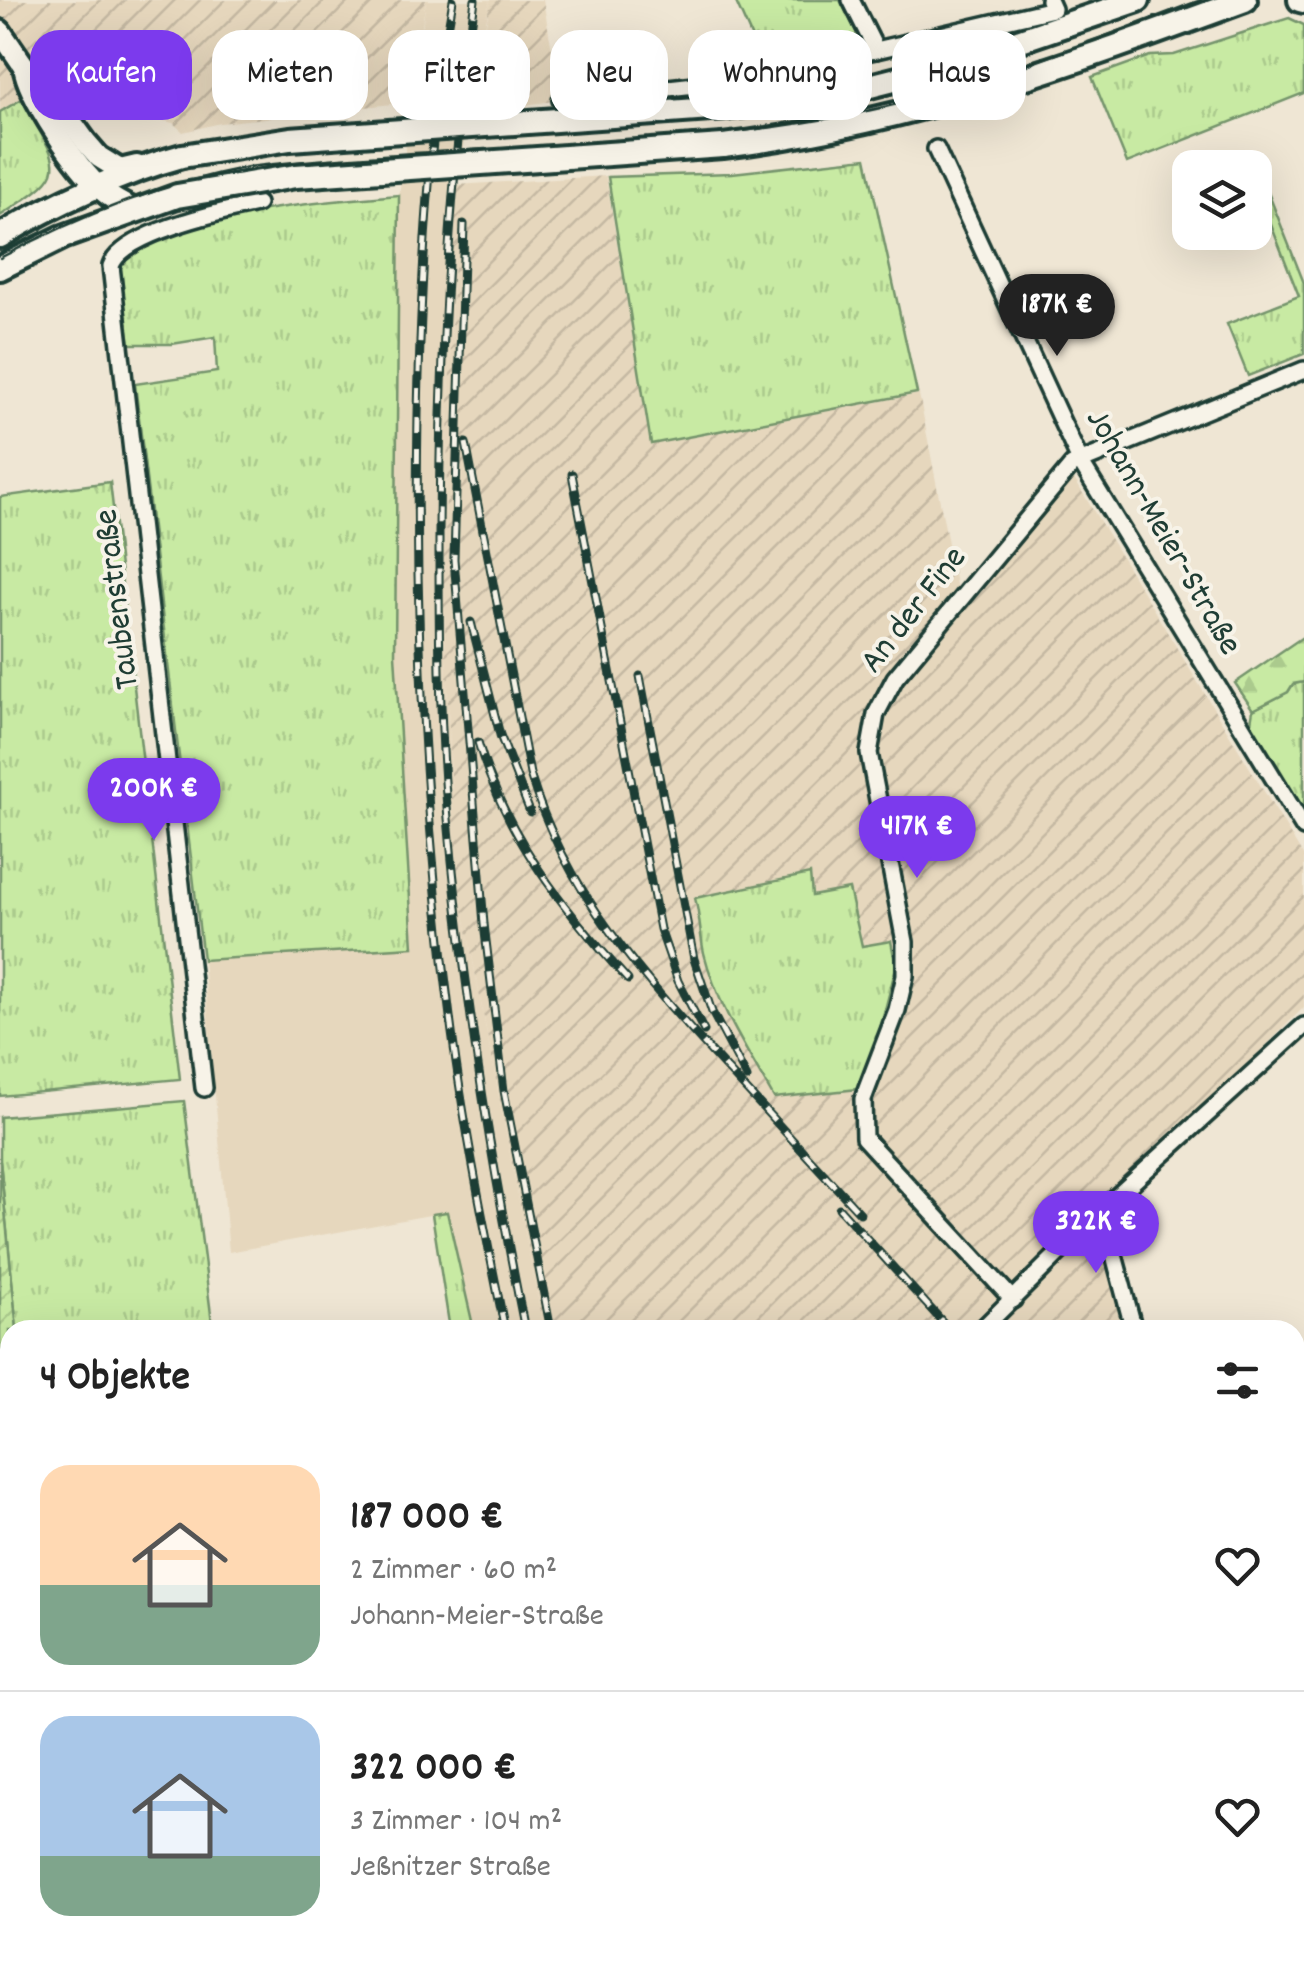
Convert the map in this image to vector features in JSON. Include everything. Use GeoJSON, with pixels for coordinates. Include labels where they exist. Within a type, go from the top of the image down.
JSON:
{"type":"FeatureCollection","features":[{"type":"Feature","properties":{"kind":"main road"},"geometry":{"type":"LineString","coordinates":[[0,236],[49,206],[182,156],[290,139],[726,108],[854,90],[933,70],[1138,0]]}},
{"type":"Feature","properties":{"kind":"main road"},"geometry":{"type":"LineString","coordinates":[[0,268],[63,237],[135,210],[219,186],[296,176],[723,146],[852,126],[938,106],[1027,78],[1244,0]]}},
{"type":"Feature","properties":{"kind":"street"},"geometry":{"type":"LineString","coordinates":[[851,0],[876,50]]}},
{"type":"Feature","properties":{"kind":"street"},"geometry":{"type":"LineString","coordinates":[[668,88],[876,50],[1051,4]]}},
{"type":"Feature","properties":{"kind":"street"},"geometry":{"type":"LineString","coordinates":[[0,31],[24,66],[39,76],[70,124],[109,164],[120,170],[154,164]]}},
{"type":"Feature","properties":{"kind":"street"},"geometry":{"type":"LineString","coordinates":[[24,66],[26,83],[75,158],[99,188],[135,210]]}},
{"type":"Feature","properties":{"kind":"street","name":"Johann-Meier-Straße"},"geometry":{"type":"LineString","coordinates":[[936,149],[1081,462],[1304,828]]}},
{"type":"Feature","properties":{"kind":"street","name":"Taubenstraße"},"geometry":{"type":"LineString","coordinates":[[204,1088],[111,266],[128,244],[220,212],[257,204]]}},
{"type":"Feature","properties":{"kind":"street"},"geometry":{"type":"LineString","coordinates":[[1081,462],[1304,370]]}},
{"type":"Feature","properties":{"kind":"street","name":"An der Fine"},"geometry":{"type":"LineString","coordinates":[[1012,1300],[864,1138],[863,1100],[897,1010],[905,976],[905,942],[869,753],[876,714],[894,678],[1072,465],[1081,462]]}},
{"type":"Feature","properties":{"kind":"street"},"geometry":{"type":"LineString","coordinates":[[992,1320],[1102,1210],[1304,1026]]}},
{"type":"Feature","properties":{"kind":"street"},"geometry":{"type":"LineString","coordinates":[[1102,1210],[1131,1320]]}},
{"type":"Feature","properties":{"kind":"shaded area"},"geometry":{"type":"Polygon","coordinates":[[[0,0],[426,0],[421,30],[388,30],[388,104],[368,107],[368,30],[212,30],[212,120],[247,120],[183,132],[173,123],[160,120],[192,120],[192,30],[30,30],[30,90],[0,112],[0,0]]]}},
{"type":"Feature","properties":{"kind":"shaded area"},"geometry":{"type":"Polygon","coordinates":[[[426,0],[490,0],[484,30],[422,30],[426,0]]]}},
{"type":"Feature","properties":{"kind":"shaded area"},"geometry":{"type":"Polygon","coordinates":[[[490,0],[543,0],[550,39],[550,101],[530,104],[530,30],[485,30],[490,0]]]}},
{"type":"Feature","properties":{"kind":"shaded area"},"geometry":{"type":"Polygon","coordinates":[[[409,120],[468,120],[456,185],[443,588],[455,868],[542,1320],[472,1320],[446,1212],[229,1252],[203,960],[413,946],[395,654],[399,195],[409,120]]]}},
{"type":"Feature","properties":{"kind":"shaded area"},"geometry":{"type":"Polygon","coordinates":[[[606,176],[651,444],[919,394],[960,605],[1073,477],[1304,857],[1304,1007],[1097,1217],[1124,1320],[542,1320],[455,868],[443,588],[456,185],[606,176]]]}},
{"type":"Feature","properties":{"kind":"green space"},"geometry":{"type":"Polygon","coordinates":[[[735,0],[840,0],[855,30],[748,30],[735,0]]]}},
{"type":"Feature","properties":{"kind":"green space"},"geometry":{"type":"Polygon","coordinates":[[[1289,18],[1304,25],[1304,93],[1127,163],[1092,77],[1150,56],[1174,55],[1289,18]]]}},
{"type":"Feature","properties":{"kind":"green space"},"geometry":{"type":"Polygon","coordinates":[[[22,99],[52,155],[53,167],[40,188],[0,216],[0,112],[22,99]]]}},
{"type":"Feature","properties":{"kind":"green space"},"geometry":{"type":"Polygon","coordinates":[[[866,158],[917,393],[651,444],[608,177],[732,173],[866,158]]]}},
{"type":"Feature","properties":{"kind":"green space"},"geometry":{"type":"Polygon","coordinates":[[[399,195],[395,654],[413,947],[203,960],[135,384],[217,372],[215,337],[172,344],[130,344],[119,265],[139,248],[169,233],[207,222],[292,206],[399,195]]]}},
{"type":"Feature","properties":{"kind":"green space"},"geometry":{"type":"Polygon","coordinates":[[[1272,202],[1304,283],[1304,354],[1248,376],[1227,324],[1299,296],[1272,227],[1272,202]]]}},
{"type":"Feature","properties":{"kind":"green space"},"geometry":{"type":"Polygon","coordinates":[[[110,482],[180,1079],[0,1096],[0,497],[110,482]]]}},
{"type":"Feature","properties":{"kind":"green space"},"geometry":{"type":"Polygon","coordinates":[[[1304,636],[1304,682],[1293,684],[1288,692],[1253,710],[1235,683],[1304,636]]]}},
{"type":"Feature","properties":{"kind":"green space"},"geometry":{"type":"Polygon","coordinates":[[[1304,682],[1304,812],[1250,728],[1253,710],[1288,692],[1293,684],[1304,682]]]}},
{"type":"Feature","properties":{"kind":"green space"},"geometry":{"type":"Polygon","coordinates":[[[810,874],[812,896],[849,889],[862,946],[891,941],[896,967],[880,1029],[858,1089],[774,1098],[717,991],[704,953],[695,898],[810,874]]]}},
{"type":"Feature","properties":{"kind":"green space"},"geometry":{"type":"Polygon","coordinates":[[[184,1101],[212,1320],[16,1320],[0,1161],[0,1117],[184,1101]]]}},
{"type":"Feature","properties":{"kind":"green space"},"geometry":{"type":"Polygon","coordinates":[[[0,1161],[16,1320],[0,1320],[0,1161]]]}},
{"type":"Feature","properties":{"kind":"green space"},"geometry":{"type":"Polygon","coordinates":[[[447,1212],[472,1320],[448,1320],[432,1214],[447,1212]]]}},
{"type":"Feature","properties":{"kind":"tram line"},"geometry":{"type":"LineString","coordinates":[[0,258],[121,203],[183,182],[248,167],[698,136],[847,115],[982,80],[1201,0]]}},
{"type":"Feature","properties":{"kind":"railway"},"geometry":{"type":"LineString","coordinates":[[453,0],[432,155],[421,310],[417,495],[420,658],[437,901],[456,1062],[503,1320]]}},
{"type":"Feature","properties":{"kind":"railway"},"geometry":{"type":"LineString","coordinates":[[475,0],[452,200],[444,334],[439,535],[441,705],[453,873],[469,1004],[523,1320]]}},
{"type":"Feature","properties":{"kind":"railway"},"geometry":{"type":"LineString","coordinates":[[464,224],[454,559],[484,924],[504,1091],[549,1320]]}},
{"type":"Feature","properties":{"kind":"railway"},"geometry":{"type":"LineString","coordinates":[[466,443],[530,774],[564,857],[610,932],[637,967],[860,1213]]}},
{"type":"Feature","properties":{"kind":"railway"},"geometry":{"type":"LineString","coordinates":[[572,474],[660,929],[678,981],[704,1031]]}},
{"type":"Feature","properties":{"kind":"railway"},"geometry":{"type":"LineString","coordinates":[[471,622],[500,735],[530,812]]}},
{"type":"Feature","properties":{"kind":"railway"},"geometry":{"type":"LineString","coordinates":[[640,676],[694,959],[712,1012],[747,1078]]}},
{"type":"Feature","properties":{"kind":"railway"},"geometry":{"type":"LineString","coordinates":[[478,742],[504,809],[539,870],[628,980]]}},
{"type":"Feature","properties":{"kind":"railway"},"geometry":{"type":"LineString","coordinates":[[839,1208],[941,1320]]}}]}
